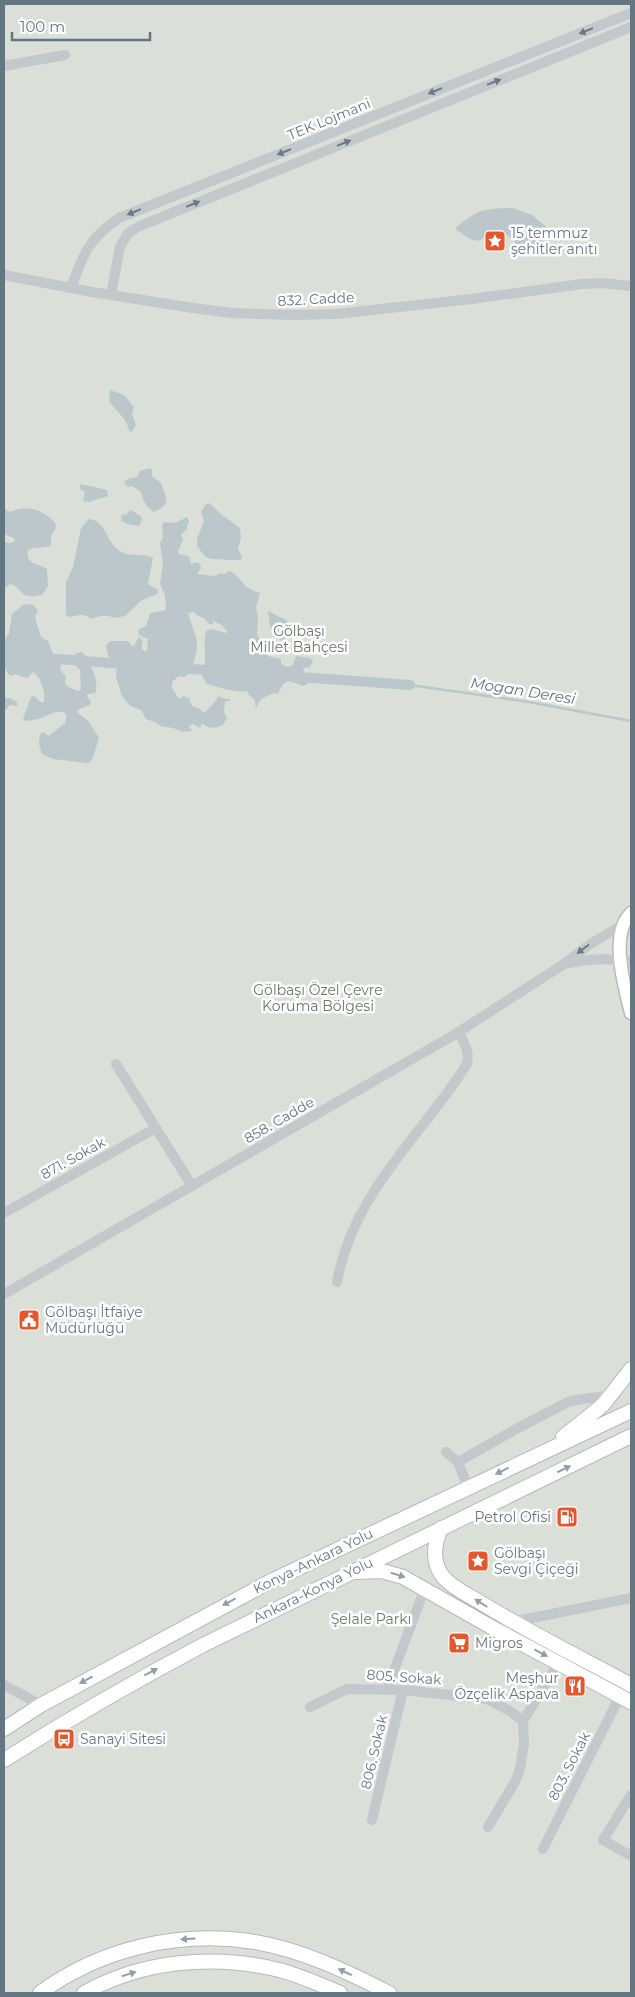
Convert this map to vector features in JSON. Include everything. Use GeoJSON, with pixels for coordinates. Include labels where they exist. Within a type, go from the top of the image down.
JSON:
{"type":"FeatureCollection","features":[{"type":"Feature","properties":{"kind":"highway"},"geometry":{"type":"LineString","coordinates":[[546,1450],[603,1405],[631,1369]]}},
{"type":"Feature","properties":{"kind":"highway","name":"Konya-Ankara Yolu"},"geometry":{"type":"LineString","coordinates":[[4,1729],[41,1705],[271,1581],[631,1411]]}},
{"type":"Feature","properties":{"kind":"highway","name":"Ankara-Konya Yolu"},"geometry":{"type":"LineString","coordinates":[[4,1760],[63,1722],[133,1681],[350,1572],[631,1436]]}},
{"type":"Feature","properties":{"kind":"highway"},"geometry":{"type":"LineString","coordinates":[[441,1528],[434,1549],[437,1564],[444,1577],[512,1622],[631,1684]]}},
{"type":"Feature","properties":{"kind":"highway"},"geometry":{"type":"LineString","coordinates":[[350,1572],[376,1571],[403,1576],[500,1632],[626,1699]]}},
{"type":"Feature","properties":{"kind":"highway"},"geometry":{"type":"LineString","coordinates":[[40,1993],[70,1975],[124,1950],[174,1940],[199,1938],[257,1942],[280,1948],[320,1961],[390,1993]]}},
{"type":"Feature","properties":{"kind":"highway"},"geometry":{"type":"LineString","coordinates":[[84,1993],[126,1975],[150,1968],[201,1961],[235,1962],[276,1969],[340,1993]]}},
{"type":"Feature","properties":{"kind":"main road"},"geometry":{"type":"LineString","coordinates":[[628,922],[625,988],[631,1013]]}},
{"type":"Feature","properties":{"kind":"street","name":"TEK Lojmani"},"geometry":{"type":"LineString","coordinates":[[71,288],[89,244],[102,229],[119,218],[631,13]]}},
{"type":"Feature","properties":{"kind":"street","name":"TEK Lojmani"},"geometry":{"type":"LineString","coordinates":[[111,295],[120,247],[128,233],[140,226],[631,27]]}},
{"type":"Feature","properties":{"kind":"street"},"geometry":{"type":"LineString","coordinates":[[4,66],[66,55]]}},
{"type":"Feature","properties":{"kind":"street","name":"832. Cadde"},"geometry":{"type":"LineString","coordinates":[[4,275],[111,295],[232,313],[313,315],[472,299],[582,284],[601,283],[631,286]]}},
{"type":"Feature","properties":{"kind":"street","name":"858. Cadde"},"geometry":{"type":"LineString","coordinates":[[4,1294],[459,1032],[564,964],[590,944],[628,922]]}},
{"type":"Feature","properties":{"kind":"street","name":"858. Cadde"},"geometry":{"type":"LineString","coordinates":[[564,964],[588,959],[626,957]]}},
{"type":"Feature","properties":{"kind":"street"},"geometry":{"type":"LineString","coordinates":[[337,1282],[342,1257],[361,1214],[381,1178],[467,1064],[469,1057],[459,1032]]}},
{"type":"Feature","properties":{"kind":"street"},"geometry":{"type":"LineString","coordinates":[[116,1064],[192,1186]]}},
{"type":"Feature","properties":{"kind":"street","name":"871. Sokak"},"geometry":{"type":"LineString","coordinates":[[4,1213],[156,1128]]}},
{"type":"Feature","properties":{"kind":"street"},"geometry":{"type":"LineString","coordinates":[[458,1462],[570,1401],[611,1395]]}},
{"type":"Feature","properties":{"kind":"street"},"geometry":{"type":"LineString","coordinates":[[446,1452],[458,1462],[468,1488]]}},
{"type":"Feature","properties":{"kind":"street"},"geometry":{"type":"LineString","coordinates":[[387,1689],[425,1588]]}},
{"type":"Feature","properties":{"kind":"street"},"geometry":{"type":"LineString","coordinates":[[500,1632],[512,1622],[631,1598]]}},
{"type":"Feature","properties":{"kind":"street"},"geometry":{"type":"LineString","coordinates":[[488,1827],[516,1780],[520,1768],[524,1744],[523,1721],[559,1662]]}},
{"type":"Feature","properties":{"kind":"street"},"geometry":{"type":"LineString","coordinates":[[4,1685],[41,1705]]}},
{"type":"Feature","properties":{"kind":"street","name":"805. Sokak"},"geometry":{"type":"LineString","coordinates":[[310,1707],[347,1689],[403,1690],[487,1699],[510,1711],[523,1721]]}},
{"type":"Feature","properties":{"kind":"street","name":"806. Sokak"},"geometry":{"type":"LineString","coordinates":[[372,1820],[403,1690]]}},
{"type":"Feature","properties":{"kind":"street","name":"803. Sokak"},"geometry":{"type":"LineString","coordinates":[[543,1850],[626,1699]]}},
{"type":"Feature","properties":{"kind":"street"},"geometry":{"type":"LineString","coordinates":[[631,1795],[603,1840],[631,1856]]}},
{"type":"Feature","properties":{"kind":"green space","name":"Gölbaşı Özel Çevre Koruma Bölgesi"},"geometry":{"type":"Polygon","coordinates":[[[4,4],[631,4],[631,1993],[4,1993],[4,4]]]}},
{"type":"Feature","properties":{"kind":"shaded area"},"geometry":{"type":"Polygon","coordinates":[[[513,208],[532,215],[556,235],[539,252],[520,246],[510,237],[499,232],[478,241],[470,239],[455,229],[469,217],[481,211],[513,208]]]}},
{"type":"Feature","properties":{"kind":"shaded area"},"geometry":{"type":"Polygon","coordinates":[[[110,390],[124,395],[134,407],[132,414],[136,425],[132,432],[129,431],[124,418],[109,401],[110,390]]]}},
{"type":"Feature","properties":{"kind":"shaded area"},"geometry":{"type":"Polygon","coordinates":[[[150,468],[152,476],[161,483],[166,497],[163,507],[154,512],[145,503],[141,492],[132,486],[128,487],[124,482],[137,477],[140,471],[150,468]]]}},
{"type":"Feature","properties":{"kind":"shaded area"},"geometry":{"type":"Polygon","coordinates":[[[81,484],[107,490],[108,496],[89,502],[83,501],[85,492],[79,488],[81,484]]]}},
{"type":"Feature","properties":{"kind":"shaded area"},"geometry":{"type":"Polygon","coordinates":[[[209,503],[240,528],[241,538],[238,549],[242,557],[241,560],[208,558],[197,546],[197,539],[204,521],[201,512],[206,504],[209,503]]]}},
{"type":"Feature","properties":{"kind":"shaded area"},"geometry":{"type":"Polygon","coordinates":[[[4,508],[10,512],[23,509],[35,510],[47,515],[56,524],[55,530],[51,535],[51,545],[28,550],[30,561],[47,569],[48,586],[42,595],[25,595],[10,584],[4,589],[4,542],[11,543],[15,541],[14,538],[4,534],[4,508]]]}},
{"type":"Feature","properties":{"kind":"shaded area"},"geometry":{"type":"Polygon","coordinates":[[[130,510],[141,516],[142,520],[139,526],[122,521],[121,515],[127,514],[130,510]]]}},
{"type":"Feature","properties":{"kind":"shaded area"},"geometry":{"type":"Polygon","coordinates":[[[187,517],[189,521],[186,530],[181,535],[183,539],[178,551],[179,554],[189,556],[191,564],[197,562],[200,564],[201,568],[197,574],[215,576],[229,571],[250,589],[260,593],[256,608],[258,617],[257,636],[267,645],[265,650],[268,656],[281,659],[281,664],[287,667],[293,665],[296,656],[310,658],[313,661],[310,667],[303,668],[304,673],[311,677],[310,682],[304,686],[288,681],[283,684],[278,694],[274,693],[261,699],[256,708],[254,699],[247,691],[232,690],[207,684],[201,674],[205,663],[206,631],[211,629],[227,633],[227,631],[222,625],[213,621],[213,624],[209,624],[204,618],[194,612],[188,613],[197,641],[197,650],[191,672],[184,677],[179,676],[172,682],[172,688],[179,699],[183,696],[189,698],[192,706],[200,709],[202,712],[205,712],[215,702],[218,696],[230,700],[225,702],[224,712],[227,718],[223,725],[212,728],[202,723],[200,728],[193,724],[189,726],[192,731],[183,732],[160,726],[146,719],[141,710],[130,706],[122,696],[116,677],[117,667],[109,658],[106,646],[110,641],[128,641],[134,646],[139,637],[142,640],[142,649],[146,652],[148,639],[139,635],[138,630],[146,626],[151,613],[164,611],[166,608],[165,595],[160,584],[163,563],[160,543],[163,538],[162,525],[164,522],[175,523],[187,517]]]}},
{"type":"Feature","properties":{"kind":"shaded area"},"geometry":{"type":"Polygon","coordinates":[[[89,519],[102,526],[112,543],[120,551],[153,558],[148,584],[158,590],[157,594],[142,600],[125,616],[114,618],[103,616],[91,619],[84,615],[70,617],[66,615],[66,582],[73,567],[81,528],[89,519]]]}},
{"type":"Feature","properties":{"kind":"shaded area"},"geometry":{"type":"Polygon","coordinates":[[[23,605],[33,605],[38,610],[35,618],[41,637],[48,641],[53,654],[61,662],[60,670],[66,676],[65,683],[77,691],[81,689],[80,670],[73,663],[74,654],[82,652],[93,672],[96,683],[95,693],[88,694],[87,697],[91,701],[90,705],[79,709],[77,712],[89,722],[99,738],[92,760],[88,763],[53,759],[42,754],[39,744],[40,734],[43,732],[49,736],[65,723],[67,715],[54,712],[37,719],[25,721],[23,719],[31,697],[34,696],[40,702],[44,702],[41,681],[33,672],[27,678],[8,674],[4,665],[4,640],[9,634],[12,614],[23,605]]]}},
{"type":"Feature","properties":{"kind":"shaded area"},"geometry":{"type":"Polygon","coordinates":[[[268,611],[286,620],[295,627],[295,631],[285,639],[280,640],[270,627],[268,611]]]}},
{"type":"Feature","properties":{"kind":"shaded area"},"geometry":{"type":"Polygon","coordinates":[[[4,698],[17,702],[17,706],[10,705],[4,712],[4,698]]]}},
{"type":"Feature","properties":{"kind":"waterway"},"geometry":{"type":"LineString","coordinates":[[44,658],[125,664]]}},
{"type":"Feature","properties":{"kind":"waterway"},"geometry":{"type":"LineString","coordinates":[[179,668],[217,671]]}},
{"type":"Feature","properties":{"kind":"waterway"},"geometry":{"type":"LineString","coordinates":[[299,677],[410,685]]}},
{"type":"Feature","properties":{"kind":"waterway","name":"Mogan Deresi"},"geometry":{"type":"LineString","coordinates":[[410,685],[529,702],[631,721]]}},
{"type":"Feature","properties":{"kind":"place","name":"15 temmuz şehitler anıtı"},"geometry":{"type":"Point","coordinates":[495,241]}},
{"type":"Feature","properties":{"kind":"place","name":"Gölbaşı İtfaiye Müdürlüğü"},"geometry":{"type":"Point","coordinates":[29,1320]}},
{"type":"Feature","properties":{"kind":"place","name":"Petrol Ofisi"},"geometry":{"type":"Point","coordinates":[567,1517]}},
{"type":"Feature","properties":{"kind":"place","name":"Gölbaşı Sevgi Çiçeği"},"geometry":{"type":"Point","coordinates":[478,1561]}},
{"type":"Feature","properties":{"kind":"place","name":"Migros"},"geometry":{"type":"Point","coordinates":[459,1643]}},
{"type":"Feature","properties":{"kind":"place","name":"Meşhur Özçelik Aspava"},"geometry":{"type":"Point","coordinates":[575,1686]}},
{"type":"Feature","properties":{"kind":"place","name":"Sanayi Sitesi"},"geometry":{"type":"Point","coordinates":[64,1739]}},
{"type":"Feature","properties":{"kind":"park label","name":"Gölbaşı Millet Bahçesi"},"geometry":{"type":"Point","coordinates":[299,640]}},
{"type":"Feature","properties":{"kind":"park label","name":"Şelale Parkı"},"geometry":{"type":"Point","coordinates":[371,1619]}}]}
